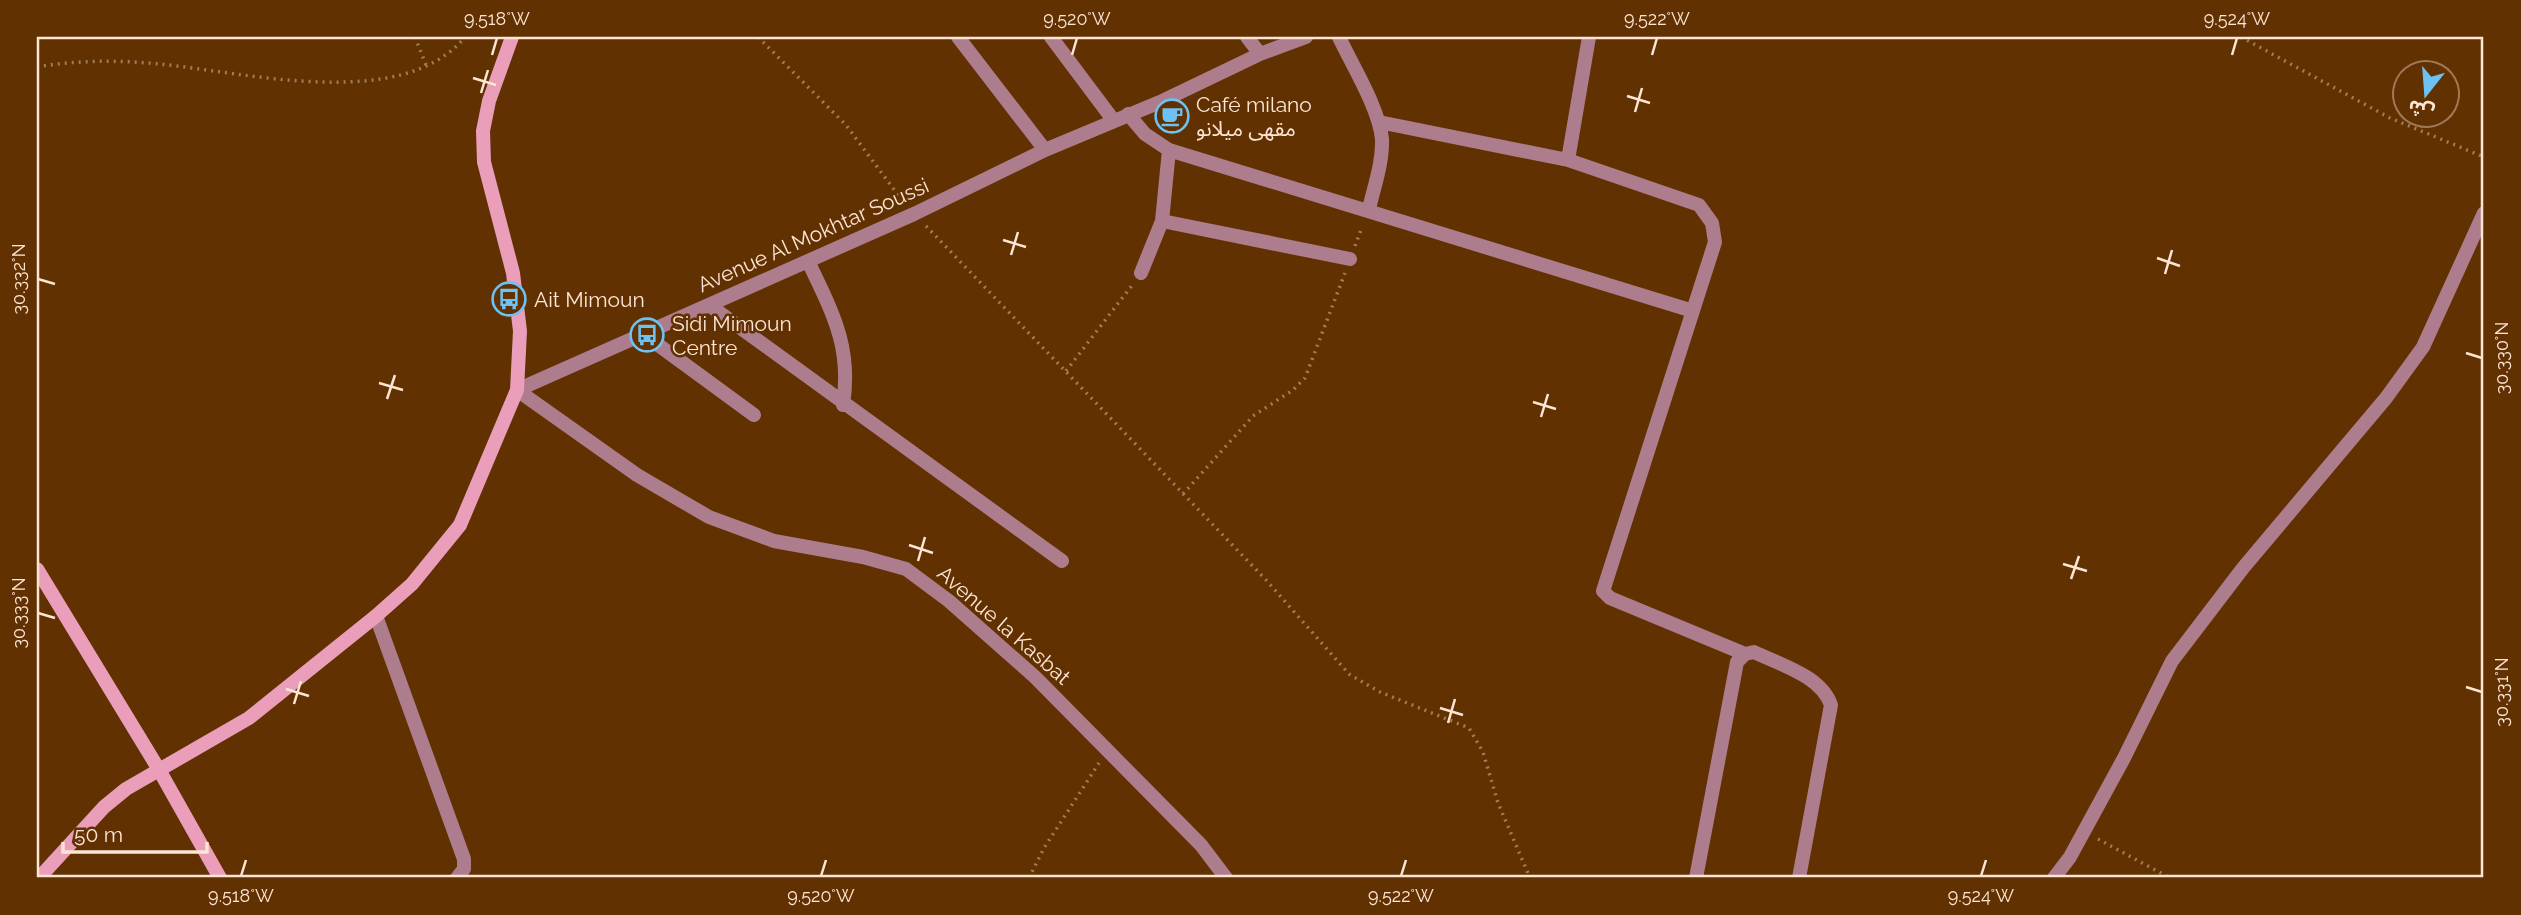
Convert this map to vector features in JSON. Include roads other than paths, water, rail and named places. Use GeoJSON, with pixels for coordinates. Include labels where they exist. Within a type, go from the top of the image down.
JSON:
{"type":"FeatureCollection","features":[{"type":"Feature","properties":{"kind":"street"},"geometry":{"type":"LineString","coordinates":[[39,878],[104,807],[158,768],[260,710],[376,616],[412,584],[460,525],[517,390],[520,331],[513,273],[489,187],[484,151],[489,101],[512,37]]}},
{"type":"Feature","properties":{"kind":"street"},"geometry":{"type":"LineString","coordinates":[[958,37],[1045,150]]}},
{"type":"Feature","properties":{"kind":"street"},"geometry":{"type":"LineString","coordinates":[[1051,37],[1114,121]]}},
{"type":"Feature","properties":{"kind":"street"},"geometry":{"type":"LineString","coordinates":[[1247,37],[1260,54]]}},
{"type":"Feature","properties":{"kind":"street","name":"Avenue Al Mokhtar Soussi"},"geometry":{"type":"LineString","coordinates":[[517,390],[642,332],[914,214],[1045,150],[1260,54],[1306,37]]}},
{"type":"Feature","properties":{"kind":"street"},"geometry":{"type":"LineString","coordinates":[[1339,37],[1379,122],[1382,140],[1380,164],[1368,209]]}},
{"type":"Feature","properties":{"kind":"street"},"geometry":{"type":"LineString","coordinates":[[1568,160],[1590,37]]}},
{"type":"Feature","properties":{"kind":"street"},"geometry":{"type":"LineString","coordinates":[[1128,114],[1145,134],[1169,150],[1693,311]]}},
{"type":"Feature","properties":{"kind":"street"},"geometry":{"type":"LineString","coordinates":[[1379,122],[1568,160],[1699,205],[1712,223],[1715,242],[1604,591],[1610,598],[1745,654]]}},
{"type":"Feature","properties":{"kind":"street"},"geometry":{"type":"LineString","coordinates":[[1141,273],[1162,221],[1169,150]]}},
{"type":"Feature","properties":{"kind":"street"},"geometry":{"type":"LineString","coordinates":[[2054,878],[2084,832],[2172,661],[2243,568],[2386,398],[2423,347],[2484,213]]}},
{"type":"Feature","properties":{"kind":"street"},"geometry":{"type":"LineString","coordinates":[[1162,221],[1350,259]]}},
{"type":"Feature","properties":{"kind":"street"},"geometry":{"type":"LineString","coordinates":[[808,261],[835,316],[846,355],[843,405]]}},
{"type":"Feature","properties":{"kind":"street"},"geometry":{"type":"LineString","coordinates":[[709,305],[843,405],[1062,561]]}},
{"type":"Feature","properties":{"kind":"street"},"geometry":{"type":"LineString","coordinates":[[642,332],[754,415]]}},
{"type":"Feature","properties":{"kind":"street","name":"Avenue la Kasbat"},"geometry":{"type":"LineString","coordinates":[[517,390],[637,475],[709,517],[774,541],[863,556],[906,569],[949,601],[1018,662],[1201,845],[1226,878]]}},
{"type":"Feature","properties":{"kind":"street"},"geometry":{"type":"LineString","coordinates":[[37,569],[158,768],[220,878]]}},
{"type":"Feature","properties":{"kind":"street"},"geometry":{"type":"LineString","coordinates":[[376,616],[464,859],[464,869],[457,878]]}},
{"type":"Feature","properties":{"kind":"street"},"geometry":{"type":"LineString","coordinates":[[1696,878],[1737,662],[1745,654],[1754,652],[1817,683],[1826,692],[1831,705],[1799,878]]}},
{"type":"Feature","properties":{"kind":"place","name":"Café milano مقهى ميلانو"},"geometry":{"type":"Point","coordinates":[1172,116]}},
{"type":"Feature","properties":{"kind":"place","name":"Ait Mimoun"},"geometry":{"type":"Point","coordinates":[509,299]}},
{"type":"Feature","properties":{"kind":"place","name":"Sidi Mimoun Centre"},"geometry":{"type":"Point","coordinates":[647,335]}}]}
